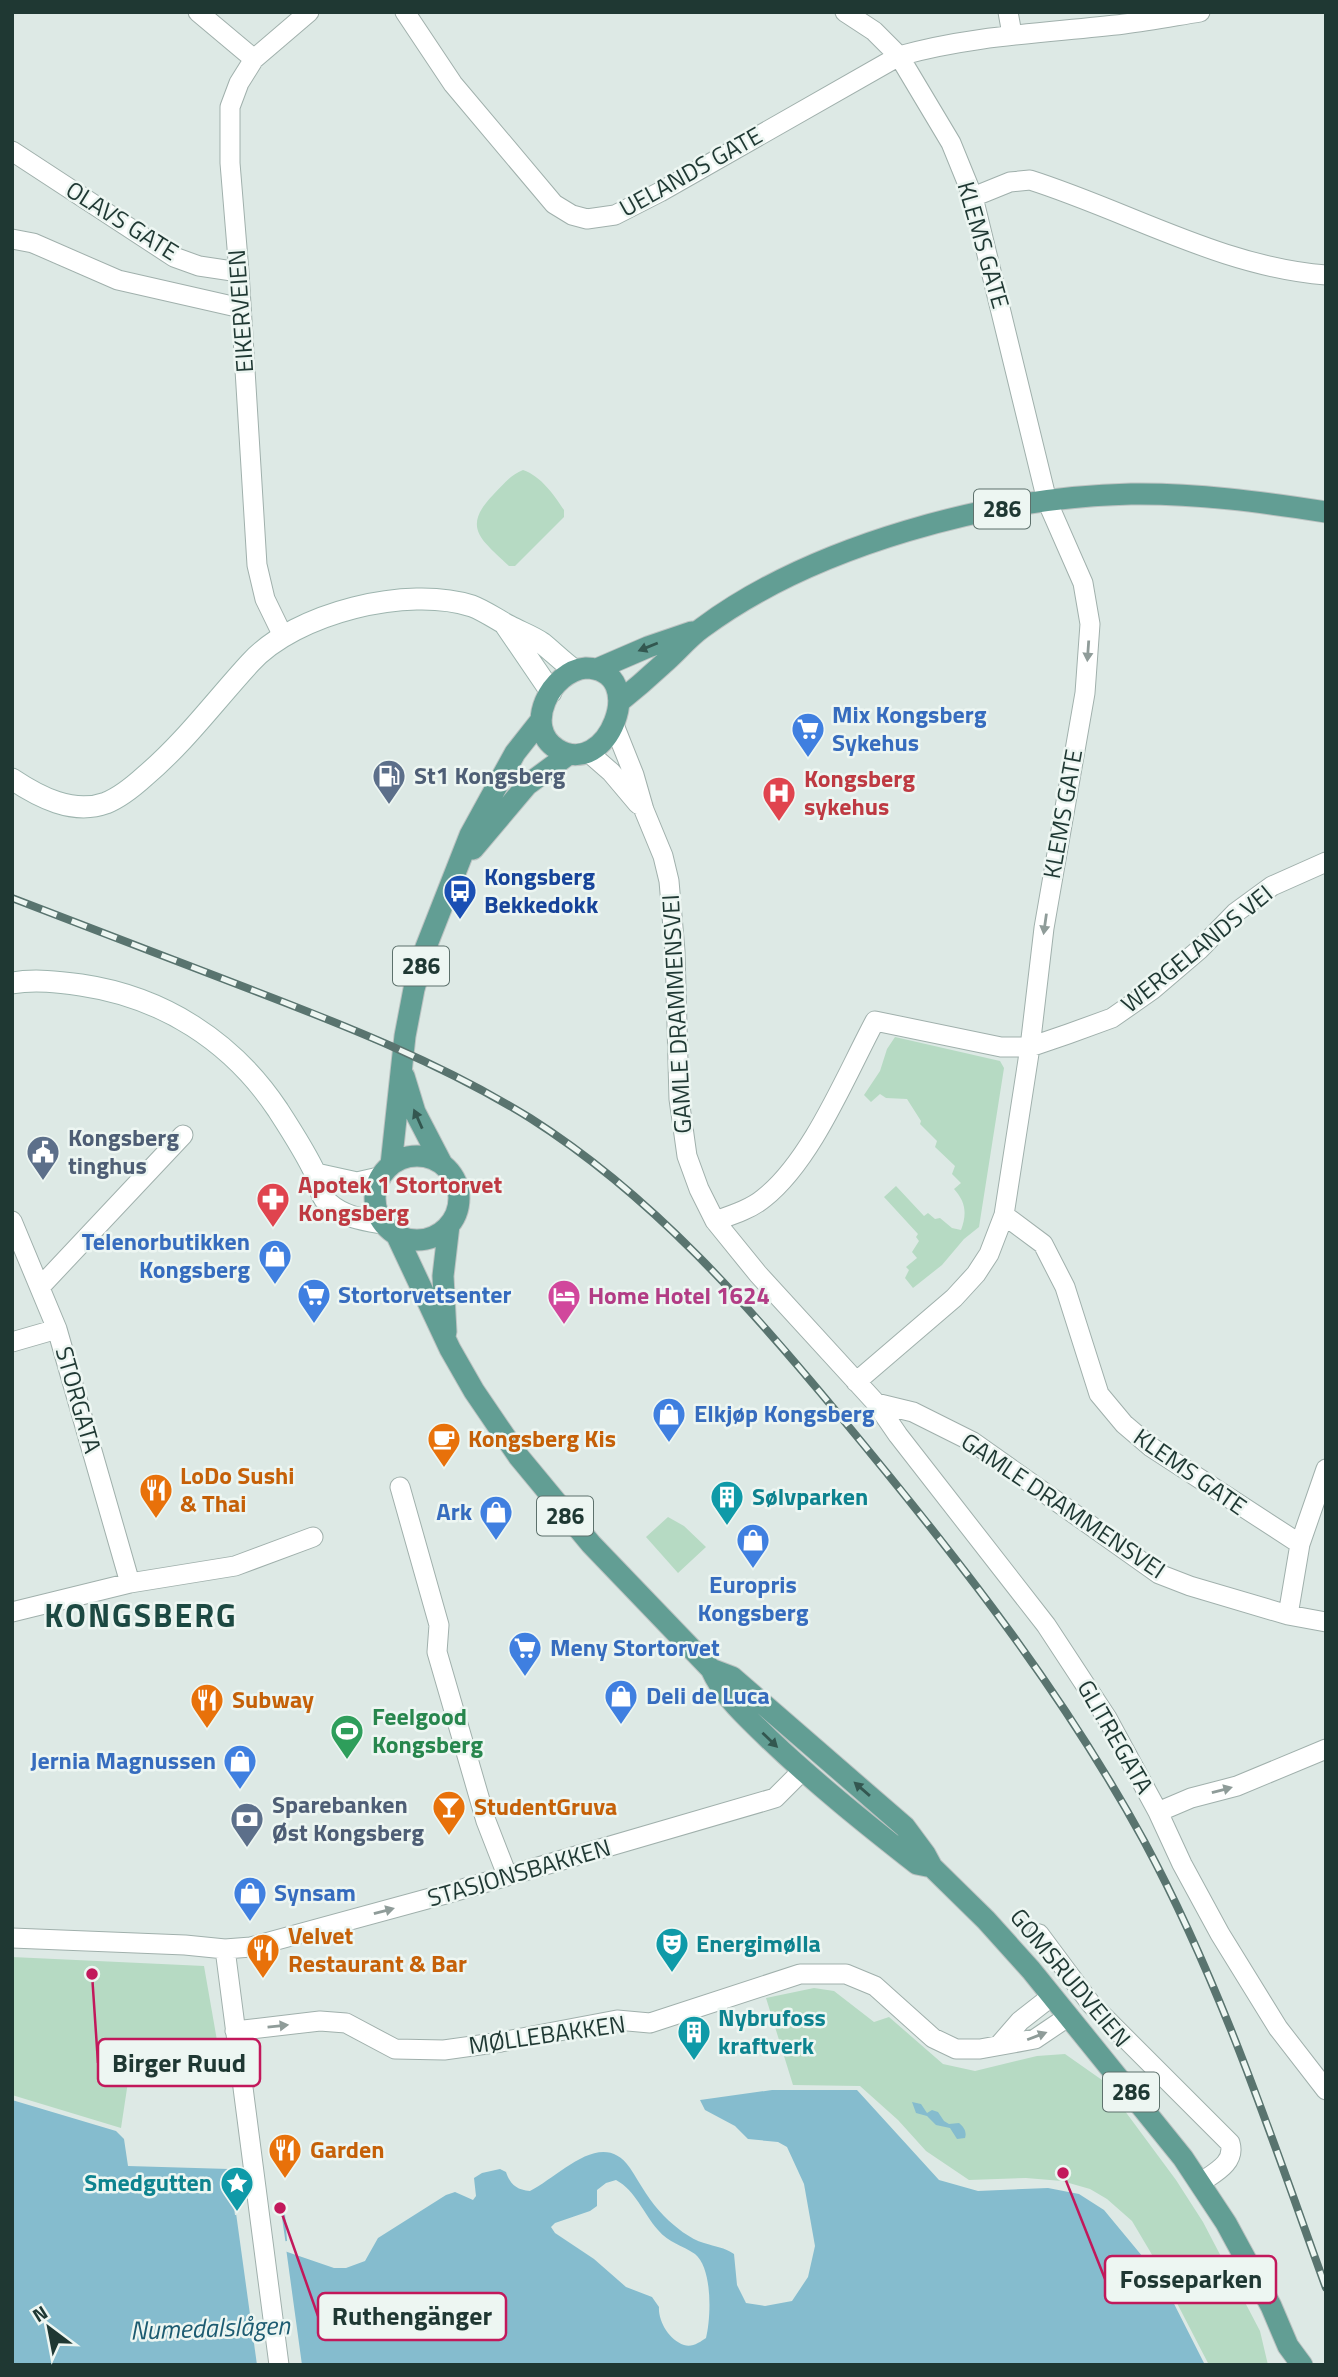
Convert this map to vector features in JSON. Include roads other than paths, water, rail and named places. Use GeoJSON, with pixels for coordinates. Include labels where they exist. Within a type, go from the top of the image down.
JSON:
{"type":"FeatureCollection","features":[{"type":"Feature","properties":{"kind":"main road","name":"286"},"geometry":{"type":"LineString","coordinates":[[619,702],[701,629],[775,584],[848,551],[937,523],[1047,501],[1130,494],[1241,500],[1326,512]]}},
{"type":"Feature","properties":{"kind":"main road"},"geometry":{"type":"LineString","coordinates":[[12,779],[50,801],[92,806],[104,804],[157,766],[205,716],[251,661],[283,636],[318,620],[406,600],[458,602],[484,611],[540,642],[574,670]]}},
{"type":"Feature","properties":{"kind":"main road"},"geometry":{"type":"LineString","coordinates":[[505,624],[551,692]]}},
{"type":"Feature","properties":{"kind":"main road","name":"286"},"geometry":{"type":"LineString","coordinates":[[389,1230],[378,1215],[374,1197],[385,1171],[414,989],[437,916],[470,835],[515,753],[541,720],[551,692],[564,677],[574,670],[597,669],[648,647],[701,629]]}},
{"type":"Feature","properties":{"kind":"main road"},"geometry":{"type":"LineString","coordinates":[[597,669],[614,682],[619,702],[614,725]]}},
{"type":"Feature","properties":{"kind":"main road"},"geometry":{"type":"LineString","coordinates":[[541,720],[544,736],[549,742],[561,752],[579,752]]}},
{"type":"Feature","properties":{"kind":"main road","name":"286"},"geometry":{"type":"LineString","coordinates":[[458,866],[527,785],[579,752],[603,742],[614,725]]}},
{"type":"Feature","properties":{"kind":"main road"},"geometry":{"type":"LineString","coordinates":[[12,983],[67,983],[116,992],[159,1007],[195,1027],[228,1052],[255,1080],[277,1110],[316,1174],[323,1198],[330,1205],[347,1215],[415,1241],[425,1240],[442,1232],[449,1225]]}},
{"type":"Feature","properties":{"kind":"main road","name":"286"},"geometry":{"type":"LineString","coordinates":[[402,1070],[415,1112],[442,1164],[454,1179],[459,1198],[458,1208],[449,1225]]}},
{"type":"Feature","properties":{"kind":"main road"},"geometry":{"type":"LineString","coordinates":[[316,1174],[356,1183],[385,1171],[400,1159],[422,1156],[442,1164]]}},
{"type":"Feature","properties":{"kind":"main road","name":"GOMSRUDVEIEN"},"geometry":{"type":"LineString","coordinates":[[447,1341],[443,1288],[449,1225]]}},
{"type":"Feature","properties":{"kind":"main road","name":"GOMSRUDVEIEN"},"geometry":{"type":"LineString","coordinates":[[389,1230],[474,1391],[547,1494],[711,1669],[720,1688],[802,1771],[917,1864],[932,1867]]}},
{"type":"Feature","properties":{"kind":"main road","name":"GOMSRUDVEIEN"},"geometry":{"type":"LineString","coordinates":[[711,1669],[732,1677],[905,1827],[932,1867],[986,1920],[1069,2016],[1200,2183],[1254,2274],[1288,2356],[1302,2365]]}},
{"type":"Feature","properties":{"kind":"street"},"geometry":{"type":"LineString","coordinates":[[198,12],[254,59]]}},
{"type":"Feature","properties":{"kind":"street","name":"EIKERVEIEN"},"geometry":{"type":"LineString","coordinates":[[283,636],[265,599],[257,565],[230,163],[230,107],[239,83],[254,59],[309,12]]}},
{"type":"Feature","properties":{"kind":"street","name":"UELANDS GATE"},"geometry":{"type":"LineString","coordinates":[[405,12],[453,84],[554,204],[572,215],[587,219],[615,215],[660,192],[899,56],[937,45],[1012,34],[1124,24],[1200,12]]}},
{"type":"Feature","properties":{"kind":"street","name":"KLEMS GATE"},"geometry":{"type":"LineString","coordinates":[[845,12],[874,31],[899,56],[951,143],[973,197],[1047,501],[1083,583],[1090,624],[1085,693],[1044,928],[1030,1047],[1004,1215],[1043,1244],[1065,1287],[1099,1394],[1124,1424],[1151,1447],[1300,1544]]}},
{"type":"Feature","properties":{"kind":"street"},"geometry":{"type":"LineString","coordinates":[[1008,12],[1012,34]]}},
{"type":"Feature","properties":{"kind":"street","name":"OLAVS GATE"},"geometry":{"type":"LineString","coordinates":[[12,151],[174,257],[199,266],[239,272]]}},
{"type":"Feature","properties":{"kind":"street"},"geometry":{"type":"LineString","coordinates":[[973,197],[1010,182],[1030,180],[1252,262],[1306,274],[1326,275]]}},
{"type":"Feature","properties":{"kind":"street"},"geometry":{"type":"LineString","coordinates":[[12,239],[33,243],[118,280],[241,308]]}},
{"type":"Feature","properties":{"kind":"street","name":"GAMLE DRAMMENSVEI"},"geometry":{"type":"LineString","coordinates":[[614,725],[663,856],[669,881],[676,951],[679,1099],[687,1156],[715,1221],[758,1274],[876,1403],[913,1412],[973,1442],[1159,1574],[1190,1587],[1288,1615],[1326,1622]]}},
{"type":"Feature","properties":{"kind":"street","name":"GAMLE DRAMMENSVEI"},"geometry":{"type":"LineString","coordinates":[[579,752],[611,772],[644,810]]}},
{"type":"Feature","properties":{"kind":"street","name":"WERGELANDS VEI"},"geometry":{"type":"LineString","coordinates":[[715,1221],[738,1213],[763,1199],[794,1166],[819,1126],[875,1020],[1000,1047],[1030,1047],[1112,1018],[1152,990],[1200,949],[1235,913],[1272,886],[1326,862]]}},
{"type":"Feature","properties":{"kind":"street"},"geometry":{"type":"LineString","coordinates":[[41,1286],[183,1135]]}},
{"type":"Feature","properties":{"kind":"street"},"geometry":{"type":"LineString","coordinates":[[856,1382],[954,1298],[976,1274],[989,1254],[1004,1215]]}},
{"type":"Feature","properties":{"kind":"street","name":"STORGATA"},"geometry":{"type":"LineString","coordinates":[[12,1222],[57,1329],[130,1583]]}},
{"type":"Feature","properties":{"kind":"street"},"geometry":{"type":"LineString","coordinates":[[12,1342],[57,1329]]}},
{"type":"Feature","properties":{"kind":"street","name":"GLITREGATA"},"geometry":{"type":"LineString","coordinates":[[876,1403],[1046,1625],[1107,1718],[1220,1934],[1278,2028],[1326,2090]]}},
{"type":"Feature","properties":{"kind":"street"},"geometry":{"type":"LineString","coordinates":[[1288,1615],[1300,1544],[1326,1468]]}},
{"type":"Feature","properties":{"kind":"street"},"geometry":{"type":"LineString","coordinates":[[400,1488],[439,1625],[438,1652],[486,1821],[507,1875]]}},
{"type":"Feature","properties":{"kind":"street"},"geometry":{"type":"LineString","coordinates":[[12,1612],[130,1583],[235,1566],[313,1537]]}},
{"type":"Feature","properties":{"kind":"street"},"geometry":{"type":"LineString","coordinates":[[1158,1812],[1191,1798],[1237,1786],[1326,1749]]}},
{"type":"Feature","properties":{"kind":"street","name":"STASJONSBAKKEN"},"geometry":{"type":"LineString","coordinates":[[12,1938],[225,1949],[251,1947],[449,1893],[775,1798],[802,1771]]}},
{"type":"Feature","properties":{"kind":"street"},"geometry":{"type":"LineString","coordinates":[[1039,1934],[1091,2004],[1230,2143],[1231,2154],[1227,2163],[1200,2183]]}},
{"type":"Feature","properties":{"kind":"street"},"geometry":{"type":"LineString","coordinates":[[225,1949],[279,2365]]}},
{"type":"Feature","properties":{"kind":"street","name":"MØLLEBAKKEN"},"geometry":{"type":"LineString","coordinates":[[235,2031],[320,2021],[346,2023],[395,2049],[444,2050],[617,2020],[650,2023],[800,1973],[846,1974],[875,1986],[933,2038],[945,2046],[967,2051],[1035,2039],[1069,2016]]}},
{"type":"Feature","properties":{"kind":"street"},"geometry":{"type":"LineString","coordinates":[[1000,2044],[1020,2021],[1052,1996]]}},
{"type":"Feature","properties":{"kind":"water","name":"Numedalslågen"},"geometry":{"type":"Polygon","coordinates":[[[772,2090],[857,2090],[939,2180],[978,2191],[1048,2188],[1079,2194],[1104,2210],[1162,2280],[1205,2365],[12,2365],[12,2100],[116,2131],[124,2139],[128,2166],[229,2169],[235,2215],[285,2214],[287,2241],[264,2244],[334,2268],[346,2268],[365,2261],[378,2238],[446,2195],[455,2192],[473,2200],[476,2196],[474,2178],[482,2173],[500,2169],[506,2172],[514,2186],[530,2191],[581,2158],[607,2152],[619,2157],[630,2168],[654,2205],[678,2228],[688,2236],[734,2254],[737,2285],[746,2303],[765,2306],[792,2301],[808,2277],[815,2246],[804,2184],[787,2147],[778,2142],[748,2139],[735,2126],[705,2110],[700,2100],[772,2090]],[[616,2180],[606,2183],[597,2190],[597,2206],[551,2227],[555,2233],[594,2259],[626,2287],[652,2297],[659,2307],[663,2324],[674,2339],[687,2346],[696,2344],[706,2338],[709,2319],[708,2282],[701,2261],[695,2254],[662,2234],[616,2180]]]}},
{"type":"Feature","properties":{"kind":"water"},"geometry":{"type":"Polygon","coordinates":[[[912,2102],[921,2104],[927,2113],[932,2110],[938,2112],[949,2124],[959,2123],[965,2130],[965,2138],[957,2139],[950,2128],[936,2125],[927,2116],[916,2113],[912,2102]]]}},
{"type":"Feature","properties":{"kind":"railway"},"geometry":{"type":"LineString","coordinates":[[12,898],[356,1031],[427,1062],[496,1098],[575,1149],[617,1182],[658,1217],[734,1293],[840,1416],[963,1569],[1040,1674],[1111,1784],[1172,1895],[1221,2005],[1265,2117],[1326,2288]]}},
{"type":"Feature","properties":{"kind":"place","name":"Mix Kongsberg Sykehus"},"geometry":{"type":"Point","coordinates":[808,759]}},
{"type":"Feature","properties":{"kind":"place","name":"St1 Kongsberg"},"geometry":{"type":"Point","coordinates":[389,806]}},
{"type":"Feature","properties":{"kind":"place","name":"Kongsberg sykehus"},"geometry":{"type":"Point","coordinates":[779,823]}},
{"type":"Feature","properties":{"kind":"place","name":"Kongsberg Bekkedokk"},"geometry":{"type":"Point","coordinates":[460,921]}},
{"type":"Feature","properties":{"kind":"place","name":"Kongsberg tinghus"},"geometry":{"type":"Point","coordinates":[43,1182]}},
{"type":"Feature","properties":{"kind":"place","name":"Apotek 1 Stortorvet Kongsberg"},"geometry":{"type":"Point","coordinates":[273,1229]}},
{"type":"Feature","properties":{"kind":"place","name":"Telenorbutikken Kongsberg"},"geometry":{"type":"Point","coordinates":[275,1286]}},
{"type":"Feature","properties":{"kind":"place","name":"Stortorvetsenter"},"geometry":{"type":"Point","coordinates":[314,1325]}},
{"type":"Feature","properties":{"kind":"place","name":"Home Hotel 1624"},"geometry":{"type":"Point","coordinates":[564,1326]}},
{"type":"Feature","properties":{"kind":"place","name":"Elkjøp Kongsberg"},"geometry":{"type":"Point","coordinates":[669,1444]}},
{"type":"Feature","properties":{"kind":"place","name":"Kongsberg Kis"},"geometry":{"type":"Point","coordinates":[444,1469]}},
{"type":"Feature","properties":{"kind":"place","name":"LoDo Sushi & Thai"},"geometry":{"type":"Point","coordinates":[156,1520]}},
{"type":"Feature","properties":{"kind":"place","name":"Sølvparken"},"geometry":{"type":"Point","coordinates":[727,1527]}},
{"type":"Feature","properties":{"kind":"place","name":"Ark"},"geometry":{"type":"Point","coordinates":[496,1542]}},
{"type":"Feature","properties":{"kind":"place","name":"Europris Kongsberg"},"geometry":{"type":"Point","coordinates":[753,1570]}},
{"type":"Feature","properties":{"kind":"place","name":"Meny Stortorvet"},"geometry":{"type":"Point","coordinates":[525,1678]}},
{"type":"Feature","properties":{"kind":"place","name":"Deli de Luca"},"geometry":{"type":"Point","coordinates":[621,1726]}},
{"type":"Feature","properties":{"kind":"place","name":"Subway"},"geometry":{"type":"Point","coordinates":[207,1730]}},
{"type":"Feature","properties":{"kind":"place","name":"Feelgood Kongsberg"},"geometry":{"type":"Point","coordinates":[347,1761]}},
{"type":"Feature","properties":{"kind":"place","name":"Jernia Magnussen"},"geometry":{"type":"Point","coordinates":[240,1791]}},
{"type":"Feature","properties":{"kind":"place","name":"StudentGruva"},"geometry":{"type":"Point","coordinates":[449,1837]}},
{"type":"Feature","properties":{"kind":"place","name":"Sparebanken Øst Kongsberg"},"geometry":{"type":"Point","coordinates":[247,1849]}},
{"type":"Feature","properties":{"kind":"place","name":"Synsam"},"geometry":{"type":"Point","coordinates":[250,1923]}},
{"type":"Feature","properties":{"kind":"place","name":"Birger Ruud"},"geometry":{"type":"Point","coordinates":[92,1974]}},
{"type":"Feature","properties":{"kind":"place","name":"Energimølla"},"geometry":{"type":"Point","coordinates":[672,1974]}},
{"type":"Feature","properties":{"kind":"place","name":"Velvet Restaurant & Bar"},"geometry":{"type":"Point","coordinates":[263,1980]}},
{"type":"Feature","properties":{"kind":"place","name":"Nybrufoss kraftverk"},"geometry":{"type":"Point","coordinates":[694,2062]}},
{"type":"Feature","properties":{"kind":"place","name":"Fosseparken"},"geometry":{"type":"Point","coordinates":[1063,2173]}},
{"type":"Feature","properties":{"kind":"place","name":"Garden"},"geometry":{"type":"Point","coordinates":[285,2180]}},
{"type":"Feature","properties":{"kind":"place","name":"Ruthengänger"},"geometry":{"type":"Point","coordinates":[280,2208]}},
{"type":"Feature","properties":{"kind":"place","name":"Smedgutten"},"geometry":{"type":"Point","coordinates":[237,2213]}},
{"type":"Feature","properties":{"kind":"district","name":"KONGSBERG"},"geometry":{"type":"Point","coordinates":[141,1616]}}]}
